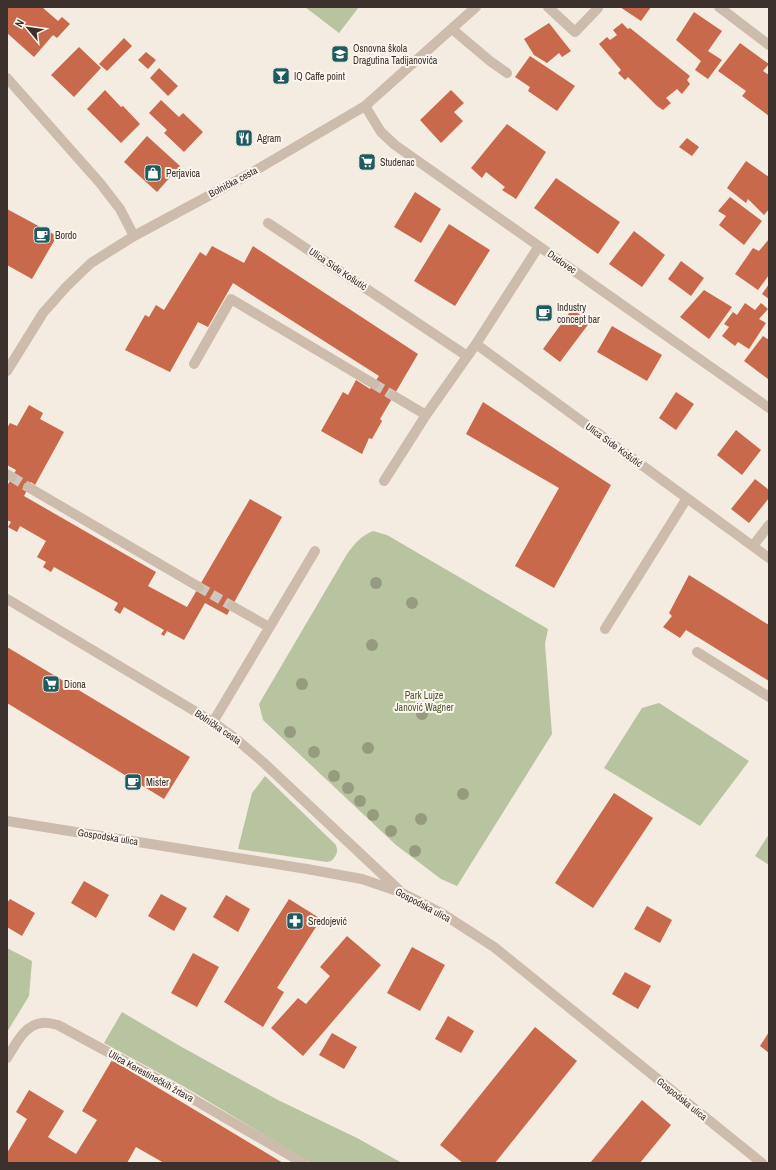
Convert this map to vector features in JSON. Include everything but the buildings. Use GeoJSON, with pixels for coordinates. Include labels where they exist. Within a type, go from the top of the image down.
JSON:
{"type":"FeatureCollection","features":[{"type":"Feature","properties":{"kind":"street","name":"Bolnička cesta"},"geometry":{"type":"LineString","coordinates":[[7,371],[43,313],[67,286],[91,263],[134,236],[251,173],[365,106],[476,7]]}},
{"type":"Feature","properties":{"kind":"street"},"geometry":{"type":"LineString","coordinates":[[548,7],[575,32],[598,8]]}},
{"type":"Feature","properties":{"kind":"street"},"geometry":{"type":"LineString","coordinates":[[719,7],[769,45]]}},
{"type":"Feature","properties":{"kind":"street"},"geometry":{"type":"LineString","coordinates":[[452,29],[507,73]]}},
{"type":"Feature","properties":{"kind":"street"},"geometry":{"type":"LineString","coordinates":[[7,78],[100,183],[120,209],[134,236]]}},
{"type":"Feature","properties":{"kind":"street","name":"Dudovec"},"geometry":{"type":"LineString","coordinates":[[365,106],[381,132],[395,146],[769,408]]}},
{"type":"Feature","properties":{"kind":"street","name":"Ulica Side Košutić"},"geometry":{"type":"LineString","coordinates":[[268,223],[467,356]]}},
{"type":"Feature","properties":{"kind":"street"},"geometry":{"type":"LineString","coordinates":[[384,481],[426,415],[476,344],[539,246]]}},
{"type":"Feature","properties":{"kind":"street"},"geometry":{"type":"LineString","coordinates":[[194,364],[231,300],[374,384]]}},
{"type":"Feature","properties":{"kind":"street","name":"Ulica Side Košutić"},"geometry":{"type":"LineString","coordinates":[[476,344],[769,558]]}},
{"type":"Feature","properties":{"kind":"street"},"geometry":{"type":"LineString","coordinates":[[394,396],[426,415]]}},
{"type":"Feature","properties":{"kind":"street"},"geometry":{"type":"LineString","coordinates":[[28,487],[199,587]]}},
{"type":"Feature","properties":{"kind":"street"},"geometry":{"type":"LineString","coordinates":[[605,629],[687,498]]}},
{"type":"Feature","properties":{"kind":"street"},"geometry":{"type":"LineString","coordinates":[[753,546],[769,525]]}},
{"type":"Feature","properties":{"kind":"street"},"geometry":{"type":"LineString","coordinates":[[213,722],[315,551]]}},
{"type":"Feature","properties":{"kind":"street","name":"Bolnička cesta"},"geometry":{"type":"LineString","coordinates":[[7,599],[213,722],[236,739],[264,763],[400,892]]}},
{"type":"Feature","properties":{"kind":"street"},"geometry":{"type":"LineString","coordinates":[[232,606],[269,627]]}},
{"type":"Feature","properties":{"kind":"street"},"geometry":{"type":"LineString","coordinates":[[697,652],[769,697]]}},
{"type":"Feature","properties":{"kind":"street","name":"Gospodska ulica"},"geometry":{"type":"LineString","coordinates":[[7,821],[307,869],[362,880],[400,892],[443,914],[494,947],[762,1163]]}},
{"type":"Feature","properties":{"kind":"street","name":"Ulica Kerestinečkih žrtava"},"geometry":{"type":"LineString","coordinates":[[7,1058],[23,1032],[34,1024],[44,1022],[58,1025],[165,1083],[303,1163]]}},
{"type":"Feature","properties":{"kind":"green space"},"geometry":{"type":"Polygon","coordinates":[[[305,7],[359,7],[339,33],[305,7]]]}},
{"type":"Feature","properties":{"kind":"green space","name":"Park Lujze Janović Wagner"},"geometry":{"type":"Polygon","coordinates":[[[373,531],[387,535],[548,629],[545,644],[552,734],[457,886],[441,879],[396,845],[263,720],[259,704],[347,554],[358,540],[373,531]]]}},
{"type":"Feature","properties":{"kind":"green space"},"geometry":{"type":"Polygon","coordinates":[[[659,703],[749,761],[700,826],[604,768],[642,708],[659,703]]]}},
{"type":"Feature","properties":{"kind":"green space"},"geometry":{"type":"Polygon","coordinates":[[[265,776],[335,844],[337,853],[331,861],[327,862],[238,849],[252,793],[265,776]]]}},
{"type":"Feature","properties":{"kind":"green space"},"geometry":{"type":"Polygon","coordinates":[[[769,834],[769,865],[755,856],[769,834]]]}},
{"type":"Feature","properties":{"kind":"green space"},"geometry":{"type":"Polygon","coordinates":[[[7,948],[32,961],[29,996],[7,1032],[7,948]]]}},
{"type":"Feature","properties":{"kind":"green space"},"geometry":{"type":"Polygon","coordinates":[[[122,1012],[278,1100],[357,1138],[402,1163],[311,1163],[183,1086],[104,1043],[122,1012]]]}},
{"type":"Feature","properties":{"kind":"tunnel"},"geometry":{"type":"LineString","coordinates":[[374,384],[394,396]]}},
{"type":"Feature","properties":{"kind":"tunnel"},"geometry":{"type":"LineString","coordinates":[[12,477],[28,487]]}},
{"type":"Feature","properties":{"kind":"tunnel"},"geometry":{"type":"LineString","coordinates":[[199,587],[232,606]]}},
{"type":"Feature","properties":{"kind":"place","name":"Osnovna škola Dragutina Tadijanovića"},"geometry":{"type":"Point","coordinates":[340,54]}},
{"type":"Feature","properties":{"kind":"place","name":"IQ Caffe point"},"geometry":{"type":"Point","coordinates":[281,76]}},
{"type":"Feature","properties":{"kind":"place","name":"Agram"},"geometry":{"type":"Point","coordinates":[244,138]}},
{"type":"Feature","properties":{"kind":"place","name":"Studenac"},"geometry":{"type":"Point","coordinates":[367,162]}},
{"type":"Feature","properties":{"kind":"place","name":"Perjavica"},"geometry":{"type":"Point","coordinates":[153,173]}},
{"type":"Feature","properties":{"kind":"place","name":"Bordo"},"geometry":{"type":"Point","coordinates":[42,235]}},
{"type":"Feature","properties":{"kind":"place","name":"Industry concept bar"},"geometry":{"type":"Point","coordinates":[544,313]}},
{"type":"Feature","properties":{"kind":"place","name":"Diona"},"geometry":{"type":"Point","coordinates":[51,684]}},
{"type":"Feature","properties":{"kind":"place","name":"Mister"},"geometry":{"type":"Point","coordinates":[133,782]}},
{"type":"Feature","properties":{"kind":"place","name":"Sredojević"},"geometry":{"type":"Point","coordinates":[295,921]}}]}
